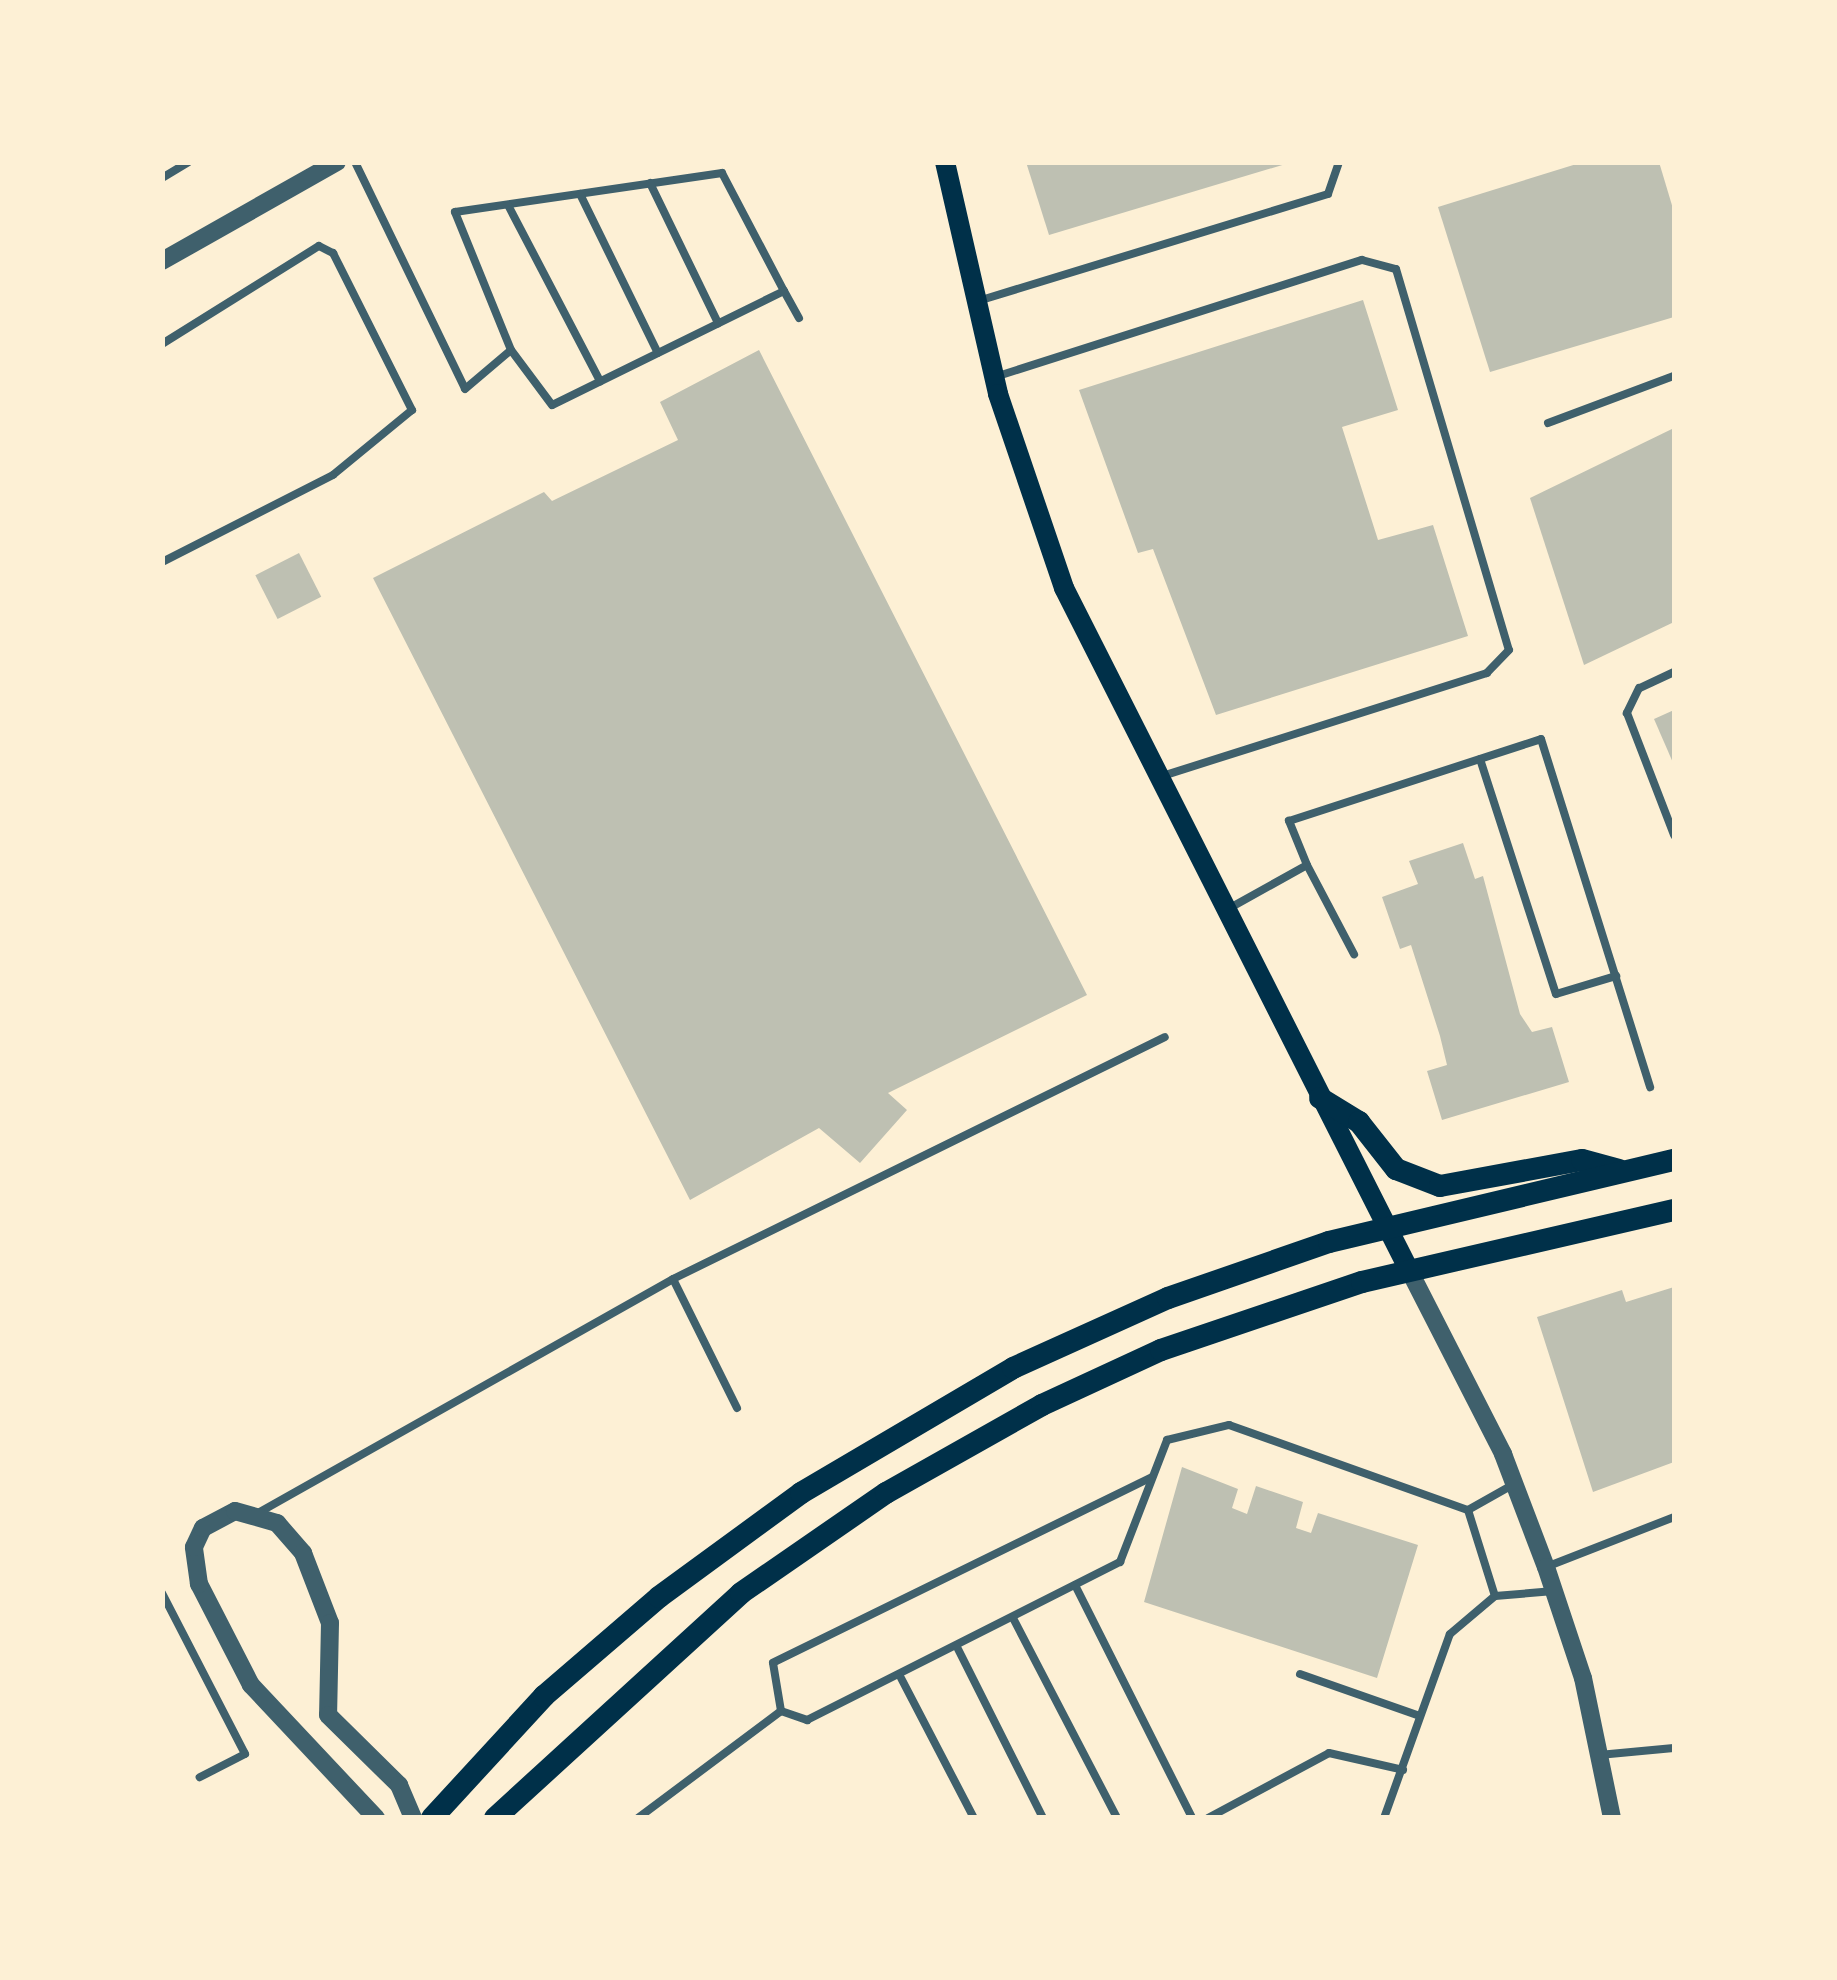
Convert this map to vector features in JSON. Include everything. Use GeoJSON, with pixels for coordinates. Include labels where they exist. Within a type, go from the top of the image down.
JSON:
{"type":"FeatureCollection","features":[{"type":"Feature","properties":{"kind":"main road"},"geometry":{"type":"LineString","coordinates":[[945,162],[973,302],[993,378],[1064,588],[1224,911],[1410,1270]]}},
{"type":"Feature","properties":{"kind":"main road"},"geometry":{"type":"LineString","coordinates":[[1320,1098],[1359,1122],[1396,1169],[1427,1183],[1582,1160],[1622,1172]]}},
{"type":"Feature","properties":{"kind":"main road"},"geometry":{"type":"LineString","coordinates":[[432,1818],[624,1626],[877,1444],[1114,1320],[1385,1226],[1674,1160]]}},
{"type":"Feature","properties":{"kind":"main road"},"geometry":{"type":"LineString","coordinates":[[495,1818],[664,1656],[886,1493],[1161,1350],[1410,1270],[1674,1210]]}},
{"type":"Feature","properties":{"kind":"street"},"geometry":{"type":"LineString","coordinates":[[162,261],[337,162]]}},
{"type":"Feature","properties":{"kind":"street"},"geometry":{"type":"LineString","coordinates":[[1410,1270],[1514,1484],[1546,1567],[1599,1755],[1612,1818]]}},
{"type":"Feature","properties":{"kind":"street"},"geometry":{"type":"LineString","coordinates":[[376,1818],[250,1685],[199,1584],[194,1546],[203,1528],[235,1512],[258,1512],[303,1553],[325,1597],[328,1716],[399,1785],[414,1818]]}},
{"type":"Feature","properties":{"kind":"lane"},"geometry":{"type":"LineString","coordinates":[[162,178],[189,162]]}},
{"type":"Feature","properties":{"kind":"lane"},"geometry":{"type":"LineString","coordinates":[[355,162],[465,388],[511,350]]}},
{"type":"Feature","properties":{"kind":"lane"},"geometry":{"type":"LineString","coordinates":[[973,302],[1328,194],[1339,162]]}},
{"type":"Feature","properties":{"kind":"lane"},"geometry":{"type":"LineString","coordinates":[[784,291],[552,405],[511,350],[455,212],[722,173],[799,318]]}},
{"type":"Feature","properties":{"kind":"lane"},"geometry":{"type":"LineString","coordinates":[[650,184],[718,323]]}},
{"type":"Feature","properties":{"kind":"lane"},"geometry":{"type":"LineString","coordinates":[[580,194],[658,352]]}},
{"type":"Feature","properties":{"kind":"lane"},"geometry":{"type":"LineString","coordinates":[[508,205],[600,381]]}},
{"type":"Feature","properties":{"kind":"lane"},"geometry":{"type":"LineString","coordinates":[[162,344],[319,246],[333,254],[412,410],[332,475],[162,562]]}},
{"type":"Feature","properties":{"kind":"lane"},"geometry":{"type":"LineString","coordinates":[[993,378],[1362,260],[1396,268],[1509,650],[1487,673],[1157,778]]}},
{"type":"Feature","properties":{"kind":"lane"},"geometry":{"type":"LineString","coordinates":[[1548,423],[1674,376]]}},
{"type":"Feature","properties":{"kind":"lane"},"geometry":{"type":"LineString","coordinates":[[1674,672],[1639,688],[1627,714],[1674,835]]}},
{"type":"Feature","properties":{"kind":"lane"},"geometry":{"type":"LineString","coordinates":[[1354,954],[1306,866],[1288,821],[1542,739],[1650,1087]]}},
{"type":"Feature","properties":{"kind":"lane"},"geometry":{"type":"LineString","coordinates":[[1480,759],[1556,994],[1616,976]]}},
{"type":"Feature","properties":{"kind":"lane"},"geometry":{"type":"LineString","coordinates":[[1224,911],[1306,866]]}},
{"type":"Feature","properties":{"kind":"lane"},"geometry":{"type":"LineString","coordinates":[[258,1512],[674,1278],[1165,1037]]}},
{"type":"Feature","properties":{"kind":"lane"},"geometry":{"type":"LineString","coordinates":[[674,1278],[737,1408]]}},
{"type":"Feature","properties":{"kind":"lane"},"geometry":{"type":"LineString","coordinates":[[781,1711],[807,1720],[902,1678],[1120,1562],[1168,1440],[1228,1425],[1468,1510],[1514,1484]]}},
{"type":"Feature","properties":{"kind":"lane"},"geometry":{"type":"LineString","coordinates":[[781,1711],[773,1663],[1152,1477]]}},
{"type":"Feature","properties":{"kind":"lane"},"geometry":{"type":"LineString","coordinates":[[1468,1510],[1495,1596]]}},
{"type":"Feature","properties":{"kind":"lane"},"geometry":{"type":"LineString","coordinates":[[1546,1567],[1674,1517]]}},
{"type":"Feature","properties":{"kind":"lane"},"geometry":{"type":"LineString","coordinates":[[1076,1584],[1192,1818]]}},
{"type":"Feature","properties":{"kind":"lane"},"geometry":{"type":"LineString","coordinates":[[1384,1818],[1450,1634],[1495,1596],[1554,1590]]}},
{"type":"Feature","properties":{"kind":"lane"},"geometry":{"type":"LineString","coordinates":[[162,1592],[245,1754],[200,1778]]}},
{"type":"Feature","properties":{"kind":"lane"},"geometry":{"type":"LineString","coordinates":[[1013,1618],[1117,1818]]}},
{"type":"Feature","properties":{"kind":"lane"},"geometry":{"type":"LineString","coordinates":[[957,1647],[1043,1818]]}},
{"type":"Feature","properties":{"kind":"lane"},"geometry":{"type":"LineString","coordinates":[[1300,1674],[1420,1716]]}},
{"type":"Feature","properties":{"kind":"lane"},"geometry":{"type":"LineString","coordinates":[[902,1678],[974,1818]]}},
{"type":"Feature","properties":{"kind":"lane"},"geometry":{"type":"LineString","coordinates":[[638,1818],[781,1711]]}},
{"type":"Feature","properties":{"kind":"lane"},"geometry":{"type":"LineString","coordinates":[[1599,1755],[1674,1748]]}},
{"type":"Feature","properties":{"kind":"lane"},"geometry":{"type":"LineString","coordinates":[[1208,1818],[1328,1754],[1403,1770]]}},
{"type":"Feature","properties":{"kind":"building"},"geometry":{"type":"Polygon","coordinates":[[[1026,162],[1289,162],[1289,163],[1049,235],[1026,162]]]}},
{"type":"Feature","properties":{"kind":"building"},"geometry":{"type":"Polygon","coordinates":[[[1583,162],[1659,162],[1674,212],[1674,317],[1490,372],[1438,207],[1583,162]]]}},
{"type":"Feature","properties":{"kind":"building"},"geometry":{"type":"Polygon","coordinates":[[[1363,300],[1398,410],[1342,427],[1378,540],[1433,525],[1468,636],[1216,715],[1153,549],[1138,553],[1079,390],[1363,300]]]}},
{"type":"Feature","properties":{"kind":"building"},"geometry":{"type":"Polygon","coordinates":[[[759,350],[1087,995],[888,1093],[907,1110],[860,1163],[819,1128],[690,1200],[373,578],[544,492],[552,501],[678,440],[660,402],[759,350]]]}},
{"type":"Feature","properties":{"kind":"building"},"geometry":{"type":"Polygon","coordinates":[[[1674,428],[1674,622],[1584,665],[1530,498],[1674,428]]]}},
{"type":"Feature","properties":{"kind":"building"},"geometry":{"type":"Polygon","coordinates":[[[299,553],[321,597],[278,619],[255,575],[299,553]]]}},
{"type":"Feature","properties":{"kind":"building"},"geometry":{"type":"Polygon","coordinates":[[[1674,710],[1674,765],[1654,719],[1674,710]]]}},
{"type":"Feature","properties":{"kind":"building"},"geometry":{"type":"Polygon","coordinates":[[[1463,843],[1475,879],[1483,876],[1520,1014],[1532,1032],[1552,1027],[1569,1082],[1442,1120],[1427,1071],[1447,1065],[1440,1036],[1411,945],[1400,949],[1382,897],[1418,884],[1409,861],[1463,843]]]}},
{"type":"Feature","properties":{"kind":"building"},"geometry":{"type":"Polygon","coordinates":[[[1674,1287],[1674,1462],[1593,1492],[1537,1317],[1622,1290],[1626,1302],[1674,1287]]]}},
{"type":"Feature","properties":{"kind":"building"},"geometry":{"type":"Polygon","coordinates":[[[1182,1467],[1238,1489],[1232,1508],[1247,1514],[1256,1486],[1303,1502],[1296,1528],[1311,1533],[1318,1513],[1418,1545],[1377,1678],[1144,1602],[1182,1467]]]}}]}
